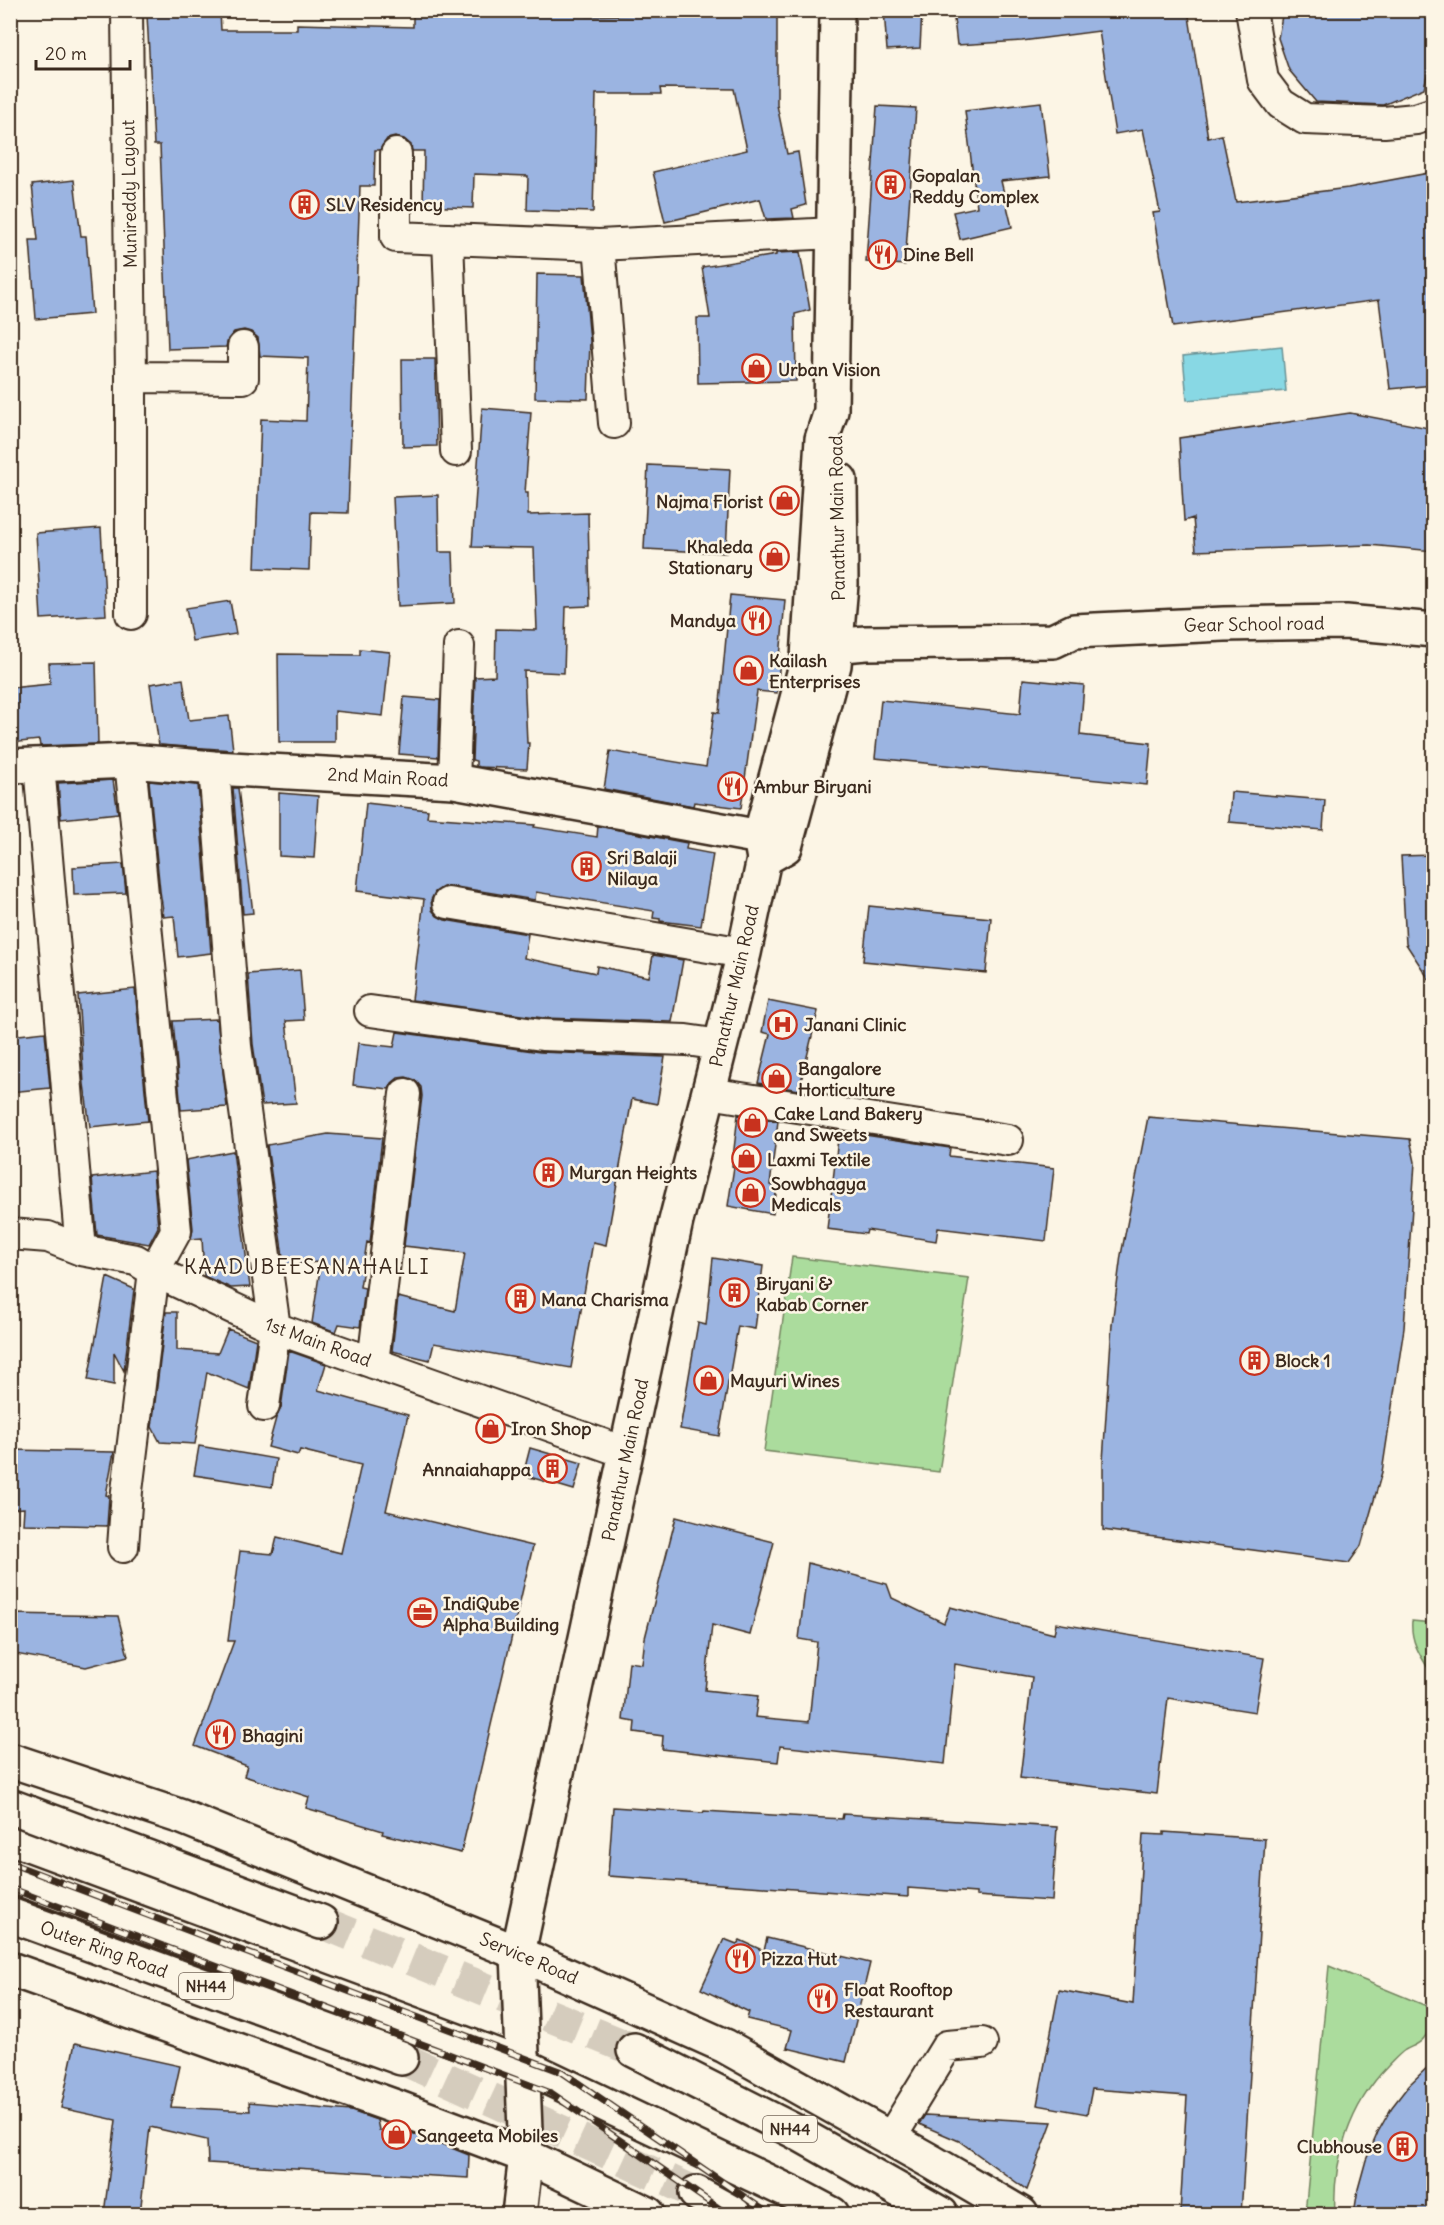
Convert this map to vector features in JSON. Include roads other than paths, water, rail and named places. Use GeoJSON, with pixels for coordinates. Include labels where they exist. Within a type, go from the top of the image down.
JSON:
{"type":"FeatureCollection","features":[{"type":"Feature","properties":{"kind":"main road","name":"Panathur Main Road"},"geometry":{"type":"LineString","coordinates":[[519,2214],[526,2157],[518,1953],[676,1221],[744,953],[762,848],[785,847],[834,665],[823,636],[822,439],[831,411],[837,10]]}},
{"type":"Feature","properties":{"kind":"main road","name":"Gear School road"},"geometry":{"type":"LineString","coordinates":[[823,636],[1053,641],[1074,631],[1224,624],[1346,622],[1434,630]]}},
{"type":"Feature","properties":{"kind":"main road","name":"2nd Main Road"},"geometry":{"type":"LineString","coordinates":[[25,766],[130,761],[213,768],[454,780],[762,848]]}},
{"type":"Feature","properties":{"kind":"main road","name":"Service Road"},"geometry":{"type":"LineString","coordinates":[[10,1760],[182,1816],[518,1953],[725,2046],[1021,2214]]}},
{"type":"Feature","properties":{"kind":"main road"},"geometry":{"type":"LineString","coordinates":[[10,1806],[321,1922]]}},
{"type":"Feature","properties":{"kind":"main road"},"geometry":{"type":"LineString","coordinates":[[10,1875],[522,2065],[832,2214]]}},
{"type":"Feature","properties":{"kind":"main road","name":"Outer Ring Road"},"geometry":{"type":"LineString","coordinates":[[10,1915],[401,2058]]}},
{"type":"Feature","properties":{"kind":"main road"},"geometry":{"type":"LineString","coordinates":[[10,1970],[396,2107],[526,2157],[648,2214]]}},
{"type":"Feature","properties":{"kind":"main road","name":"NH44"},"geometry":{"type":"LineString","coordinates":[[634,2050],[794,2132],[941,2214]]}},
{"type":"Feature","properties":{"kind":"main road"},"geometry":{"type":"LineString","coordinates":[[696,2193],[734,2214]]}},
{"type":"Feature","properties":{"kind":"street","name":"Munireddy Layout"},"geometry":{"type":"LineString","coordinates":[[127,10],[131,614]]}},
{"type":"Feature","properties":{"kind":"street"},"geometry":{"type":"LineString","coordinates":[[1251,10],[1263,80],[1281,104],[1305,119],[1384,122],[1416,119],[1434,113]]}},
{"type":"Feature","properties":{"kind":"street"},"geometry":{"type":"LineString","coordinates":[[396,154],[396,237],[599,245],[834,233]]}},
{"type":"Feature","properties":{"kind":"street"},"geometry":{"type":"LineString","coordinates":[[448,239],[456,451]]}},
{"type":"Feature","properties":{"kind":"street"},"geometry":{"type":"LineString","coordinates":[[599,245],[614,423]]}},
{"type":"Feature","properties":{"kind":"street"},"geometry":{"type":"LineString","coordinates":[[130,377],[243,378],[243,347]]}},
{"type":"Feature","properties":{"kind":"street"},"geometry":{"type":"LineString","coordinates":[[454,780],[459,646]]}},
{"type":"Feature","properties":{"kind":"street"},"geometry":{"type":"LineString","coordinates":[[123,1547],[127,1491],[154,1271],[176,1231],[130,761]]}},
{"type":"Feature","properties":{"kind":"street"},"geometry":{"type":"LineString","coordinates":[[25,766],[81,1250]]}},
{"type":"Feature","properties":{"kind":"street"},"geometry":{"type":"LineString","coordinates":[[213,768],[236,1046],[275,1328],[264,1406]]}},
{"type":"Feature","properties":{"kind":"street"},"geometry":{"type":"LineString","coordinates":[[448,903],[744,953]]}},
{"type":"Feature","properties":{"kind":"street"},"geometry":{"type":"LineString","coordinates":[[370,1011],[542,1035],[686,1040],[721,1045]]}},
{"type":"Feature","properties":{"kind":"street"},"geometry":{"type":"LineString","coordinates":[[709,1093],[1008,1140]]}},
{"type":"Feature","properties":{"kind":"street"},"geometry":{"type":"LineString","coordinates":[[373,1363],[405,1094]]}},
{"type":"Feature","properties":{"kind":"street","name":"1st Main Road"},"geometry":{"type":"LineString","coordinates":[[10,1234],[48,1237],[81,1250],[136,1260],[154,1271],[275,1328],[627,1453]]}},
{"type":"Feature","properties":{"kind":"street"},"geometry":{"type":"LineString","coordinates":[[890,2139],[947,2046],[982,2043]]}},
{"type":"Feature","properties":{"kind":"water"},"geometry":{"type":"Polygon","coordinates":[[[1282,346],[1286,391],[1187,400],[1183,356],[1282,346]]]}},
{"type":"Feature","properties":{"kind":"tunnel"},"geometry":{"type":"LineString","coordinates":[[321,1922],[634,2050]]}},
{"type":"Feature","properties":{"kind":"tunnel"},"geometry":{"type":"LineString","coordinates":[[401,2058],[696,2193]]}},
{"type":"Feature","properties":{"kind":"railway"},"geometry":{"type":"LineString","coordinates":[[10,1863],[562,2072],[769,2214]]}},
{"type":"Feature","properties":{"kind":"railway"},"geometry":{"type":"LineString","coordinates":[[10,1888],[551,2093],[727,2214]]}},
{"type":"Feature","properties":{"kind":"place","name":"Gopalan Reddy Complex"},"geometry":{"type":"Point","coordinates":[891,185]}},
{"type":"Feature","properties":{"kind":"place","name":"SLV Residency"},"geometry":{"type":"Point","coordinates":[305,204]}},
{"type":"Feature","properties":{"kind":"place","name":"Dine Bell"},"geometry":{"type":"Point","coordinates":[882,254]}},
{"type":"Feature","properties":{"kind":"place","name":"Urban Vision"},"geometry":{"type":"Point","coordinates":[757,369]}},
{"type":"Feature","properties":{"kind":"place","name":"Najma Florist"},"geometry":{"type":"Point","coordinates":[784,501]}},
{"type":"Feature","properties":{"kind":"place","name":"Khaleda Stationary"},"geometry":{"type":"Point","coordinates":[774,556]}},
{"type":"Feature","properties":{"kind":"place","name":"Mandya"},"geometry":{"type":"Point","coordinates":[757,620]}},
{"type":"Feature","properties":{"kind":"place","name":"Kailash Enterprises"},"geometry":{"type":"Point","coordinates":[748,670]}},
{"type":"Feature","properties":{"kind":"place","name":"Ambur Biryani"},"geometry":{"type":"Point","coordinates":[733,786]}},
{"type":"Feature","properties":{"kind":"place","name":"Sri Balaji Nilaya"},"geometry":{"type":"Point","coordinates":[586,867]}},
{"type":"Feature","properties":{"kind":"place","name":"Janani Clinic"},"geometry":{"type":"Point","coordinates":[783,1024]}},
{"type":"Feature","properties":{"kind":"place","name":"Bangalore Horticulture"},"geometry":{"type":"Point","coordinates":[777,1078]}},
{"type":"Feature","properties":{"kind":"place","name":"Cake Land Bakery and Sweets"},"geometry":{"type":"Point","coordinates":[753,1123]}},
{"type":"Feature","properties":{"kind":"place","name":"Laxmi Textile"},"geometry":{"type":"Point","coordinates":[746,1159]}},
{"type":"Feature","properties":{"kind":"place","name":"Murgan Heights"},"geometry":{"type":"Point","coordinates":[548,1172]}},
{"type":"Feature","properties":{"kind":"place","name":"Sowbhagya Medicals"},"geometry":{"type":"Point","coordinates":[750,1193]}},
{"type":"Feature","properties":{"kind":"place","name":"Biryani & Kabab Corner"},"geometry":{"type":"Point","coordinates":[735,1293]}},
{"type":"Feature","properties":{"kind":"place","name":"Mana Charisma"},"geometry":{"type":"Point","coordinates":[520,1299]}},
{"type":"Feature","properties":{"kind":"place","name":"Block 1"},"geometry":{"type":"Point","coordinates":[1254,1360]}},
{"type":"Feature","properties":{"kind":"place","name":"Mayuri Wines"},"geometry":{"type":"Point","coordinates":[709,1380]}},
{"type":"Feature","properties":{"kind":"place","name":"Iron Shop"},"geometry":{"type":"Point","coordinates":[490,1428]}},
{"type":"Feature","properties":{"kind":"place","name":"Annaiahappa"},"geometry":{"type":"Point","coordinates":[552,1469]}},
{"type":"Feature","properties":{"kind":"place","name":"IndiQube Alpha Building"},"geometry":{"type":"Point","coordinates":[422,1613]}},
{"type":"Feature","properties":{"kind":"place","name":"Bhagini"},"geometry":{"type":"Point","coordinates":[221,1735]}},
{"type":"Feature","properties":{"kind":"place","name":"Pizza Hut"},"geometry":{"type":"Point","coordinates":[740,1958]}},
{"type":"Feature","properties":{"kind":"place","name":"Float Rooftop Restaurant"},"geometry":{"type":"Point","coordinates":[823,1999]}},
{"type":"Feature","properties":{"kind":"place","name":"Sangeeta Mobiles"},"geometry":{"type":"Point","coordinates":[396,2135]}},
{"type":"Feature","properties":{"kind":"place","name":"Clubhouse"},"geometry":{"type":"Point","coordinates":[1403,2146]}},
{"type":"Feature","properties":{"kind":"district","name":"KAADUBEESANAHALLI"},"geometry":{"type":"Point","coordinates":[307,1266]}}]}
